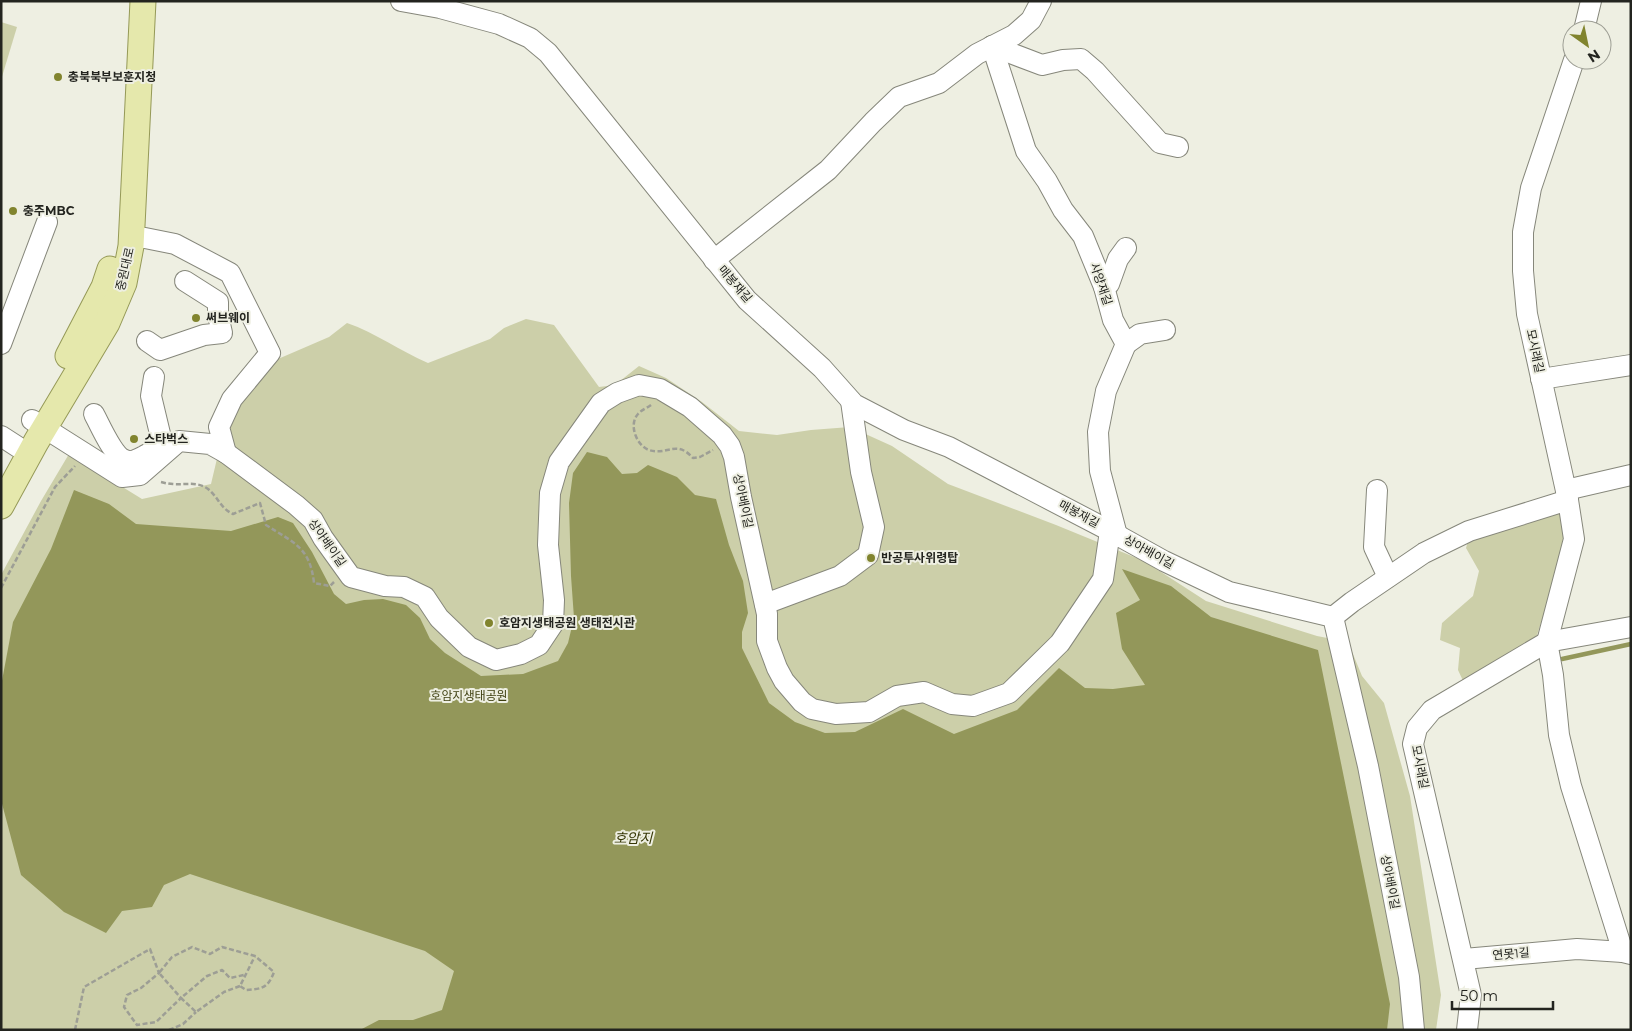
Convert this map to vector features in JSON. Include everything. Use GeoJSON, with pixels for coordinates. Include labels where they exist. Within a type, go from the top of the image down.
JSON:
{"type":"FeatureCollection","features":[{"type":"Feature","properties":{"kind":"main road","name":"중원대로"},"geometry":{"type":"LineString","coordinates":[[1,506],[104,287],[112,266],[118,239],[123,197],[128,1]]}},
{"type":"Feature","properties":{"kind":"main road","name":"중원대로"},"geometry":{"type":"LineString","coordinates":[[1,477],[10,441],[38,424],[107,323],[124,284],[131,237],[143,1]]}},
{"type":"Feature","properties":{"kind":"street","name":"매봉재길"},"geometry":{"type":"LineString","coordinates":[[401,1],[444,5],[499,24],[530,38],[548,53],[747,300],[822,368],[854,404],[904,430],[949,447],[1114,533]]}},
{"type":"Feature","properties":{"kind":"street"},"geometry":{"type":"LineString","coordinates":[[714,260],[828,170],[872,122],[899,97],[939,83],[977,54],[1014,35],[1031,20],[1041,1]]}},
{"type":"Feature","properties":{"kind":"street"},"geometry":{"type":"LineString","coordinates":[[1586,20],[1591,1]]}},
{"type":"Feature","properties":{"kind":"street"},"geometry":{"type":"LineString","coordinates":[[992,46],[1042,65],[1063,60],[1081,59],[1095,71],[1160,142],[1178,147]]}},
{"type":"Feature","properties":{"kind":"street","name":"사양재길"},"geometry":{"type":"LineString","coordinates":[[992,46],[1026,151],[1063,210],[1083,236],[1104,287],[1113,320],[1126,344]]}},
{"type":"Feature","properties":{"kind":"street","name":"모시래길"},"geometry":{"type":"LineString","coordinates":[[1547,642],[1574,539],[1567,495],[1527,314],[1522,232],[1531,188],[1571,70]]}},
{"type":"Feature","properties":{"kind":"street"},"geometry":{"type":"LineString","coordinates":[[1,344],[8,305],[47,222]]}},
{"type":"Feature","properties":{"kind":"street"},"geometry":{"type":"LineString","coordinates":[[131,237],[175,244],[230,273],[270,353],[232,399],[219,427],[226,452]]}},
{"type":"Feature","properties":{"kind":"street"},"geometry":{"type":"LineString","coordinates":[[1104,287],[1109,284],[1118,259],[1126,248]]}},
{"type":"Feature","properties":{"kind":"street"},"geometry":{"type":"LineString","coordinates":[[147,341],[160,350],[204,335],[222,333],[218,315],[218,302],[185,282]]}},
{"type":"Feature","properties":{"kind":"street"},"geometry":{"type":"LineString","coordinates":[[1114,533],[1100,471],[1098,432],[1106,390],[1126,344],[1140,334],[1165,330]]}},
{"type":"Feature","properties":{"kind":"street"},"geometry":{"type":"LineString","coordinates":[[1541,379],[1631,366]]}},
{"type":"Feature","properties":{"kind":"street"},"geometry":{"type":"LineString","coordinates":[[94,414],[102,431],[119,456],[125,460],[132,461],[158,448],[162,442],[152,396],[154,377]]}},
{"type":"Feature","properties":{"kind":"street","name":"상아배이길"},"geometry":{"type":"LineString","coordinates":[[38,424],[122,477],[140,475],[179,441],[210,444],[226,452],[313,520],[323,538],[351,577],[385,586],[404,586],[425,597],[439,618],[469,647],[496,660],[522,654],[539,645],[553,624],[554,600],[548,546],[550,493],[559,462],[602,403],[617,393],[639,385],[660,389],[690,407],[722,435],[730,446],[734,457],[767,614],[767,641],[777,668],[792,691],[812,709],[836,714],[869,712],[897,696],[924,692],[952,704],[973,706],[1009,693],[1060,643],[1103,579],[1114,533],[1164,561],[1229,592],[1334,617],[1368,766],[1409,977],[1414,1030]]}},
{"type":"Feature","properties":{"kind":"street"},"geometry":{"type":"LineString","coordinates":[[765,604],[840,576],[868,556],[874,527],[861,472],[851,400]]}},
{"type":"Feature","properties":{"kind":"street"},"geometry":{"type":"LineString","coordinates":[[1334,617],[1352,602],[1424,553],[1469,531],[1567,495],[1631,475]]}},
{"type":"Feature","properties":{"kind":"street"},"geometry":{"type":"LineString","coordinates":[[1377,490],[1374,547],[1388,577]]}},
{"type":"Feature","properties":{"kind":"street","name":"모시래길"},"geometry":{"type":"LineString","coordinates":[[1464,959],[1413,744],[1417,728],[1432,710],[1547,642],[1631,627]]}},
{"type":"Feature","properties":{"kind":"street"},"geometry":{"type":"LineString","coordinates":[[1547,642],[1553,675],[1559,735],[1571,786],[1627,953]]}},
{"type":"Feature","properties":{"kind":"street","name":"연못1길"},"geometry":{"type":"LineString","coordinates":[[1464,959],[1577,949],[1627,953]]}},
{"type":"Feature","properties":{"kind":"street"},"geometry":{"type":"LineString","coordinates":[[1464,959],[1471,995],[1467,1030]]}},
{"type":"Feature","properties":{"kind":"path"},"geometry":{"type":"LineString","coordinates":[[651,404],[637,415],[633,427],[637,439],[642,446],[654,451],[674,448],[686,451],[693,458],[700,457],[715,449]]}},
{"type":"Feature","properties":{"kind":"path"},"geometry":{"type":"LineString","coordinates":[[1,588],[55,487],[78,463]]}},
{"type":"Feature","properties":{"kind":"path"},"geometry":{"type":"LineString","coordinates":[[161,482],[173,484],[192,483],[207,488],[218,499],[224,510],[234,514],[260,503],[266,525],[299,546],[309,558],[314,583],[330,586]]}},
{"type":"Feature","properties":{"kind":"path"},"geometry":{"type":"LineString","coordinates":[[240,986],[246,990],[260,989],[270,982],[274,972],[255,956],[222,947],[210,954],[192,947],[172,958],[159,973],[141,988],[127,995],[124,1006],[137,1025],[156,1022],[208,976],[222,970],[230,978],[245,975]]}},
{"type":"Feature","properties":{"kind":"path"},"geometry":{"type":"LineString","coordinates":[[75,1030],[84,987],[150,949],[159,973],[196,1012]]}},
{"type":"Feature","properties":{"kind":"path"},"geometry":{"type":"LineString","coordinates":[[169,1030],[182,1024],[224,992],[240,986],[255,956]]}},
{"type":"Feature","properties":{"kind":"green space"},"geometry":{"type":"Polygon","coordinates":[[[1,22],[17,27],[1,80],[1,22]]]}},
{"type":"Feature","properties":{"kind":"green space","name":"호암지"},"geometry":{"type":"Polygon","coordinates":[[[526,319],[554,325],[599,387],[615,385],[639,366],[666,378],[702,402],[739,431],[777,435],[850,427],[892,446],[948,484],[1144,561],[1206,601],[1317,636],[1348,642],[1362,676],[1384,703],[1410,796],[1441,995],[1436,1030],[2,1030],[1,575],[69,454],[142,499],[211,484],[224,429],[249,391],[278,359],[329,337],[347,323],[428,363],[490,339],[504,328],[526,319]]]}},
{"type":"Feature","properties":{"kind":"green space"},"geometry":{"type":"Polygon","coordinates":[[[1555,509],[1562,513],[1569,538],[1534,644],[1465,685],[1458,670],[1460,648],[1440,640],[1442,623],[1473,596],[1479,571],[1466,548],[1469,538],[1555,509]]]}},
{"type":"Feature","properties":{"kind":"water","name":"호암지"},"geometry":{"type":"Polygon","coordinates":[[[587,452],[607,457],[622,474],[637,473],[648,465],[677,477],[695,495],[716,499],[729,545],[743,581],[748,613],[742,632],[742,648],[769,703],[795,722],[825,733],[855,732],[903,709],[954,734],[1017,710],[1059,668],[1085,688],[1113,689],[1145,685],[1122,649],[1116,613],[1140,600],[1122,569],[1171,586],[1211,617],[1318,650],[1390,1004],[1387,1030],[360,1030],[379,1020],[413,1020],[442,1010],[454,971],[425,951],[190,874],[164,885],[152,907],[122,911],[106,933],[64,912],[21,875],[1,800],[1,686],[13,622],[51,549],[74,490],[109,504],[136,524],[231,531],[278,517],[293,523],[312,552],[334,594],[346,604],[364,600],[383,599],[406,605],[420,618],[430,639],[445,653],[481,676],[523,674],[558,661],[568,643],[574,618],[569,503],[573,473],[587,452]]]}},
{"type":"Feature","properties":{"kind":"waterway"},"geometry":{"type":"LineString","coordinates":[[1562,659],[1631,644]]}},
{"type":"Feature","properties":{"kind":"place","name":"충북북부보훈지청"},"geometry":{"type":"Point","coordinates":[58,77]}},
{"type":"Feature","properties":{"kind":"place","name":"충주MBC"},"geometry":{"type":"Point","coordinates":[13,211]}},
{"type":"Feature","properties":{"kind":"place","name":"써브웨이"},"geometry":{"type":"Point","coordinates":[196,318]}},
{"type":"Feature","properties":{"kind":"place","name":"스타벅스"},"geometry":{"type":"Point","coordinates":[134,439]}},
{"type":"Feature","properties":{"kind":"place","name":"반공투사위령탑"},"geometry":{"type":"Point","coordinates":[871,558]}},
{"type":"Feature","properties":{"kind":"place","name":"호암지생태공원 생태전시관"},"geometry":{"type":"Point","coordinates":[489,623]}},
{"type":"Feature","properties":{"kind":"park label","name":"호암지생태공원"},"geometry":{"type":"Point","coordinates":[469,696]}}]}
